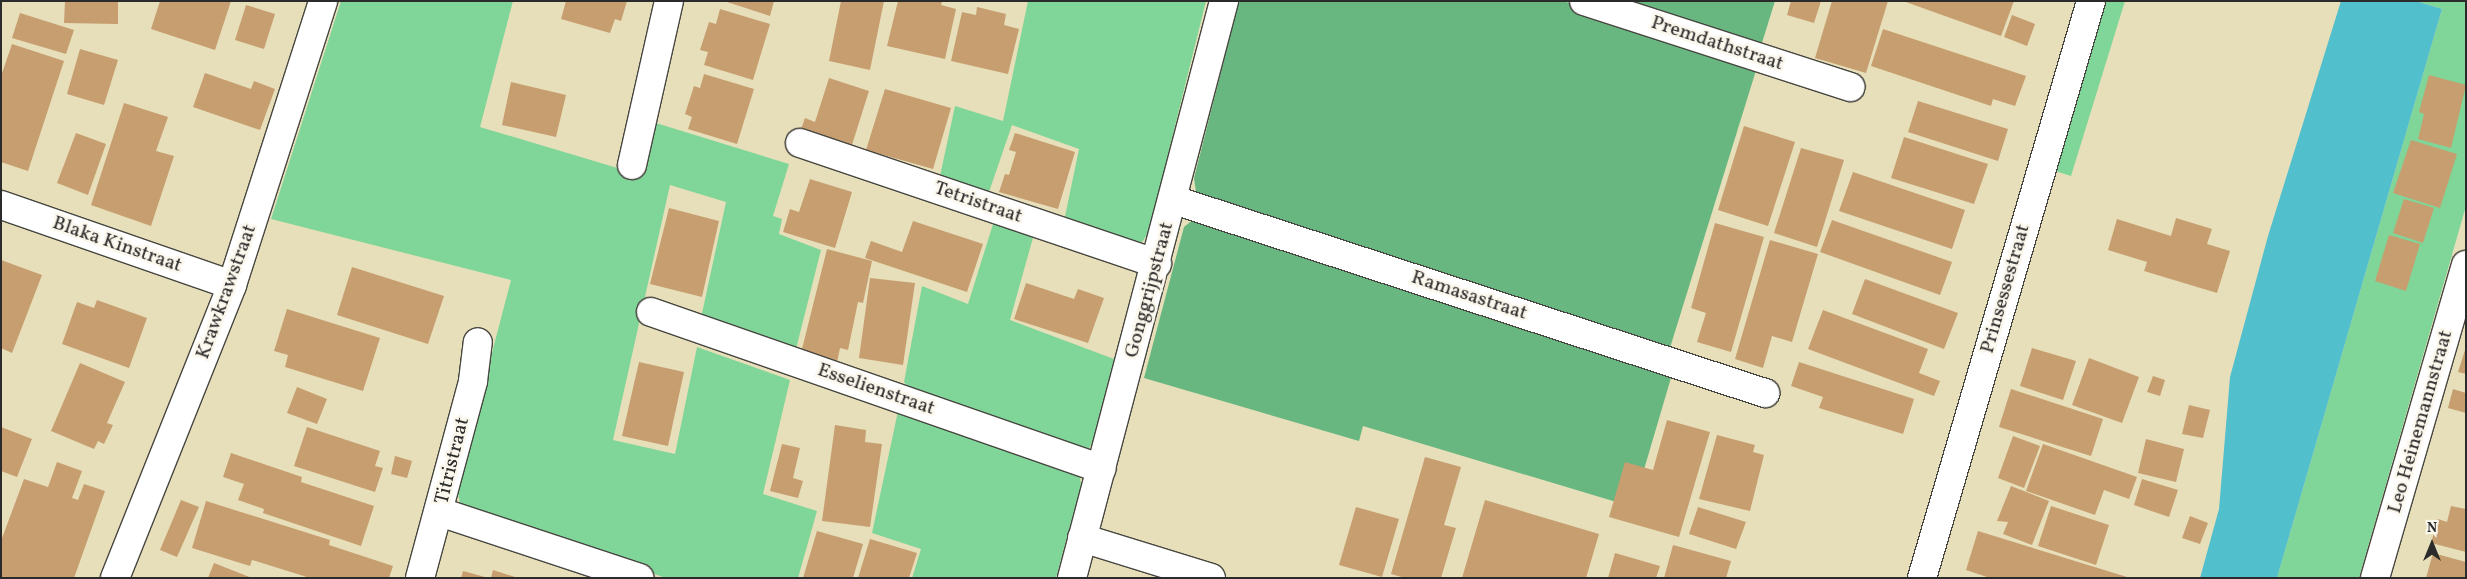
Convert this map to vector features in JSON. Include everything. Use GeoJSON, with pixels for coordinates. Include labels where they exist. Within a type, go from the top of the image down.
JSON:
{"type":"FeatureCollection","features":[{"type":"Feature","properties":{"kind":"street","name":"Krawkrawstraat"},"geometry":{"type":"LineString","coordinates":[[114,578],[232,285],[323,1]]}},
{"type":"Feature","properties":{"kind":"street"},"geometry":{"type":"LineString","coordinates":[[632,165],[669,1]]}},
{"type":"Feature","properties":{"kind":"street","name":"Gonggrijpstraat"},"geometry":{"type":"LineString","coordinates":[[1072,578],[1174,200],[1224,1]]}},
{"type":"Feature","properties":{"kind":"street","name":"Premdathstraat"},"geometry":{"type":"LineString","coordinates":[[1584,1],[1850,87]]}},
{"type":"Feature","properties":{"kind":"street","name":"Prinsessestraat"},"geometry":{"type":"LineString","coordinates":[[1922,578],[2091,1]]}},
{"type":"Feature","properties":{"kind":"street","name":"Tetristraat"},"geometry":{"type":"LineString","coordinates":[[800,143],[1157,264]]}},
{"type":"Feature","properties":{"kind":"street","name":"Ramasastraat"},"geometry":{"type":"LineString","coordinates":[[1174,200],[1765,393]]}},
{"type":"Feature","properties":{"kind":"street","name":"Blaka Kinstraat"},"geometry":{"type":"LineString","coordinates":[[1,205],[232,285]]}},
{"type":"Feature","properties":{"kind":"street","name":"Leo Heinemannstraat"},"geometry":{"type":"LineString","coordinates":[[2375,578],[2466,266]]}},
{"type":"Feature","properties":{"kind":"street","name":"Esselienstraat"},"geometry":{"type":"LineString","coordinates":[[651,312],[1101,469]]}},
{"type":"Feature","properties":{"kind":"street","name":"Titristraat"},"geometry":{"type":"LineString","coordinates":[[420,578],[440,512],[473,380],[478,342]]}},
{"type":"Feature","properties":{"kind":"street"},"geometry":{"type":"LineString","coordinates":[[440,512],[639,578]]}},
{"type":"Feature","properties":{"kind":"street"},"geometry":{"type":"LineString","coordinates":[[1082,538],[1211,578]]}},
{"type":"Feature","properties":{"kind":"green space"},"geometry":{"type":"Polygon","coordinates":[[[341,1],[513,1],[480,127],[641,175],[656,123],[789,164],[773,216],[782,219],[779,234],[821,250],[796,349],[701,318],[726,202],[670,185],[613,440],[675,454],[697,347],[790,380],[763,494],[817,511],[798,578],[666,578],[466,510],[460,504],[457,487],[511,280],[271,219],[341,1]]]}},
{"type":"Feature","properties":{"kind":"green space"},"geometry":{"type":"Polygon","coordinates":[[[1028,1],[1206,1],[1149,231],[1143,241],[1135,245],[1063,226],[1079,149],[1012,125],[989,192],[940,176],[955,106],[1003,121],[1028,1]]]}},
{"type":"Feature","properties":{"kind":"green space"},"geometry":{"type":"Polygon","coordinates":[[[1239,1],[1563,1],[1758,64],[1669,351],[1206,203],[1196,192],[1194,178],[1239,1]]]}},
{"type":"Feature","properties":{"kind":"green space"},"geometry":{"type":"Polygon","coordinates":[[[1622,1],[1775,1],[1761,46],[1622,1]]]}},
{"type":"Feature","properties":{"kind":"green space"},"geometry":{"type":"Polygon","coordinates":[[[2105,1],[2125,1],[2071,176],[2055,171],[2105,1]]]}},
{"type":"Feature","properties":{"kind":"green space"},"geometry":{"type":"Polygon","coordinates":[[[2416,1],[2466,1],[2466,206],[2359,578],[2277,578],[2442,9],[2416,1]]]}},
{"type":"Feature","properties":{"kind":"green space"},"geometry":{"type":"Polygon","coordinates":[[[1194,219],[1673,371],[1633,507],[1363,426],[1359,441],[1144,378],[1184,227],[1194,219]]]}},
{"type":"Feature","properties":{"kind":"green space"},"geometry":{"type":"Polygon","coordinates":[[[994,221],[1034,234],[1010,320],[1114,359],[1093,441],[1087,452],[911,391],[904,382],[922,286],[968,304],[994,221]]]}},
{"type":"Feature","properties":{"kind":"green space"},"geometry":{"type":"Polygon","coordinates":[[[898,411],[1072,470],[1080,477],[1081,485],[1056,578],[912,578],[921,549],[872,533],[898,411]]]}},
{"type":"Feature","properties":{"kind":"water"},"geometry":{"type":"Polygon","coordinates":[[[2341,1],[2416,1],[2442,9],[2277,578],[2200,578],[2219,509],[2230,377],[2268,236],[2341,1]]]}},
{"type":"Feature","properties":{"kind":"building"},"geometry":{"type":"Polygon","coordinates":[[[65,1],[118,1],[118,24],[64,23],[65,1]]]}},
{"type":"Feature","properties":{"kind":"building"},"geometry":{"type":"Polygon","coordinates":[[[160,1],[231,1],[215,50],[151,29],[160,1]]]}},
{"type":"Feature","properties":{"kind":"building"},"geometry":{"type":"Polygon","coordinates":[[[566,1],[627,1],[621,21],[615,19],[610,33],[561,19],[566,1]]]}},
{"type":"Feature","properties":{"kind":"building"},"geometry":{"type":"Polygon","coordinates":[[[724,1],[774,1],[770,16],[724,1]]]}},
{"type":"Feature","properties":{"kind":"building"},"geometry":{"type":"Polygon","coordinates":[[[841,1],[884,1],[870,70],[829,61],[841,1]]]}},
{"type":"Feature","properties":{"kind":"building"},"geometry":{"type":"Polygon","coordinates":[[[898,1],[942,1],[941,5],[956,9],[945,59],[887,46],[898,1]]]}},
{"type":"Feature","properties":{"kind":"building"},"geometry":{"type":"Polygon","coordinates":[[[1791,1],[1821,1],[1814,23],[1787,15],[1791,1]]]}},
{"type":"Feature","properties":{"kind":"building"},"geometry":{"type":"Polygon","coordinates":[[[1832,1],[1888,1],[1866,73],[1815,58],[1832,1]]]}},
{"type":"Feature","properties":{"kind":"building"},"geometry":{"type":"Polygon","coordinates":[[[1903,1],[2014,1],[2001,36],[1903,1]]]}},
{"type":"Feature","properties":{"kind":"building"},"geometry":{"type":"Polygon","coordinates":[[[246,5],[275,14],[264,49],[235,40],[246,5]]]}},
{"type":"Feature","properties":{"kind":"building"},"geometry":{"type":"Polygon","coordinates":[[[977,7],[1006,14],[1004,25],[1019,29],[1008,74],[951,61],[962,12],[976,15],[977,7]]]}},
{"type":"Feature","properties":{"kind":"building"},"geometry":{"type":"Polygon","coordinates":[[[720,9],[770,24],[753,80],[704,65],[708,52],[700,50],[709,22],[716,24],[720,9]]]}},
{"type":"Feature","properties":{"kind":"building"},"geometry":{"type":"Polygon","coordinates":[[[20,13],[74,30],[66,54],[12,38],[20,13]]]}},
{"type":"Feature","properties":{"kind":"building"},"geometry":{"type":"Polygon","coordinates":[[[2012,15],[2035,24],[2027,46],[2004,37],[2012,15]]]}},
{"type":"Feature","properties":{"kind":"building"},"geometry":{"type":"Polygon","coordinates":[[[1883,29],[2026,76],[2015,106],[1993,99],[1991,106],[1871,66],[1883,29]]]}},
{"type":"Feature","properties":{"kind":"building"},"geometry":{"type":"Polygon","coordinates":[[[12,44],[64,61],[28,171],[1,162],[1,76],[12,44]]]}},
{"type":"Feature","properties":{"kind":"building"},"geometry":{"type":"Polygon","coordinates":[[[80,49],[118,60],[104,105],[67,94],[80,49]]]}},
{"type":"Feature","properties":{"kind":"building"},"geometry":{"type":"Polygon","coordinates":[[[205,73],[251,89],[254,81],[275,89],[260,130],[193,107],[205,73]]]}},
{"type":"Feature","properties":{"kind":"building"},"geometry":{"type":"Polygon","coordinates":[[[704,74],[754,89],[737,144],[688,129],[692,117],[685,114],[694,86],[700,88],[704,74]]]}},
{"type":"Feature","properties":{"kind":"building"},"geometry":{"type":"Polygon","coordinates":[[[2429,75],[2466,85],[2451,148],[2418,139],[2424,114],[2419,112],[2429,75]]]}},
{"type":"Feature","properties":{"kind":"building"},"geometry":{"type":"Polygon","coordinates":[[[829,78],[869,91],[851,148],[800,132],[805,118],[815,122],[829,78]]]}},
{"type":"Feature","properties":{"kind":"building"},"geometry":{"type":"Polygon","coordinates":[[[511,82],[566,95],[556,137],[502,125],[511,82]]]}},
{"type":"Feature","properties":{"kind":"building"},"geometry":{"type":"Polygon","coordinates":[[[885,89],[951,108],[933,169],[866,150],[885,89]]]}},
{"type":"Feature","properties":{"kind":"building"},"geometry":{"type":"Polygon","coordinates":[[[1918,101],[2008,129],[1998,161],[1908,132],[1918,101]]]}},
{"type":"Feature","properties":{"kind":"building"},"geometry":{"type":"Polygon","coordinates":[[[124,103],[168,117],[156,151],[174,156],[151,226],[91,205],[124,103]]]}},
{"type":"Feature","properties":{"kind":"building"},"geometry":{"type":"Polygon","coordinates":[[[1744,126],[1795,142],[1768,226],[1718,210],[1744,126]]]}},
{"type":"Feature","properties":{"kind":"building"},"geometry":{"type":"Polygon","coordinates":[[[76,133],[106,144],[88,195],[57,183],[76,133]]]}},
{"type":"Feature","properties":{"kind":"building"},"geometry":{"type":"Polygon","coordinates":[[[1015,133],[1075,152],[1058,209],[999,192],[1005,174],[1009,175],[1016,152],[1009,150],[1015,133]]]}},
{"type":"Feature","properties":{"kind":"building"},"geometry":{"type":"Polygon","coordinates":[[[1904,137],[1988,164],[1974,204],[1891,178],[1904,137]]]}},
{"type":"Feature","properties":{"kind":"building"},"geometry":{"type":"Polygon","coordinates":[[[2411,140],[2457,154],[2440,208],[2393,193],[2411,140]]]}},
{"type":"Feature","properties":{"kind":"building"},"geometry":{"type":"Polygon","coordinates":[[[1801,148],[1844,160],[1817,247],[1774,233],[1801,148]]]}},
{"type":"Feature","properties":{"kind":"building"},"geometry":{"type":"Polygon","coordinates":[[[1853,172],[1965,210],[1952,249],[1839,211],[1853,172]]]}},
{"type":"Feature","properties":{"kind":"building"},"geometry":{"type":"Polygon","coordinates":[[[810,179],[852,192],[835,248],[783,232],[790,209],[799,212],[810,179]]]}},
{"type":"Feature","properties":{"kind":"building"},"geometry":{"type":"Polygon","coordinates":[[[2404,199],[2434,208],[2423,243],[2393,233],[2404,199]]]}},
{"type":"Feature","properties":{"kind":"building"},"geometry":{"type":"Polygon","coordinates":[[[669,208],[719,221],[702,297],[650,284],[669,208]]]}},
{"type":"Feature","properties":{"kind":"building"},"geometry":{"type":"Polygon","coordinates":[[[2176,218],[2212,229],[2207,244],[2230,251],[2217,293],[2144,271],[2147,262],[2108,250],[2117,219],[2171,236],[2176,218]]]}},
{"type":"Feature","properties":{"kind":"building"},"geometry":{"type":"Polygon","coordinates":[[[1832,220],[1952,262],[1940,295],[1820,252],[1832,220]]]}},
{"type":"Feature","properties":{"kind":"building"},"geometry":{"type":"Polygon","coordinates":[[[913,221],[983,244],[967,292],[865,258],[871,241],[902,252],[913,221]]]}},
{"type":"Feature","properties":{"kind":"building"},"geometry":{"type":"Polygon","coordinates":[[[1715,223],[1764,237],[1731,352],[1697,342],[1706,313],[1691,308],[1715,223]]]}},
{"type":"Feature","properties":{"kind":"building"},"geometry":{"type":"Polygon","coordinates":[[[2389,235],[2420,244],[2406,291],[2375,281],[2389,235]]]}},
{"type":"Feature","properties":{"kind":"building"},"geometry":{"type":"Polygon","coordinates":[[[1770,240],[1818,254],[1792,342],[1772,336],[1763,368],[1735,359],[1770,240]]]}},
{"type":"Feature","properties":{"kind":"building"},"geometry":{"type":"Polygon","coordinates":[[[827,249],[872,261],[863,303],[858,302],[848,350],[840,348],[836,367],[800,357],[827,249]]]}},
{"type":"Feature","properties":{"kind":"building"},"geometry":{"type":"Polygon","coordinates":[[[1,260],[42,275],[12,353],[1,348],[1,260]]]}},
{"type":"Feature","properties":{"kind":"building"},"geometry":{"type":"Polygon","coordinates":[[[352,267],[444,296],[428,344],[337,315],[352,267]]]}},
{"type":"Feature","properties":{"kind":"building"},"geometry":{"type":"Polygon","coordinates":[[[870,278],[915,283],[903,365],[859,358],[870,278]]]}},
{"type":"Feature","properties":{"kind":"building"},"geometry":{"type":"Polygon","coordinates":[[[1865,279],[1958,313],[1944,349],[1852,314],[1865,279]]]}},
{"type":"Feature","properties":{"kind":"building"},"geometry":{"type":"Polygon","coordinates":[[[1026,283],[1074,299],[1078,289],[1104,298],[1088,343],[1014,319],[1026,283]]]}},
{"type":"Feature","properties":{"kind":"building"},"geometry":{"type":"Polygon","coordinates":[[[97,300],[147,318],[129,368],[62,344],[77,302],[94,308],[97,300]]]}},
{"type":"Feature","properties":{"kind":"building"},"geometry":{"type":"Polygon","coordinates":[[[287,309],[380,338],[363,391],[285,367],[288,355],[274,351],[287,309]]]}},
{"type":"Feature","properties":{"kind":"building"},"geometry":{"type":"Polygon","coordinates":[[[1823,310],[1928,349],[1919,373],[1940,381],[1934,396],[1808,349],[1823,310]]]}},
{"type":"Feature","properties":{"kind":"building"},"geometry":{"type":"Polygon","coordinates":[[[2032,348],[2076,361],[2063,400],[2020,386],[2032,348]]]}},
{"type":"Feature","properties":{"kind":"building"},"geometry":{"type":"Polygon","coordinates":[[[2466,350],[2466,374],[2458,372],[2466,350]]]}},
{"type":"Feature","properties":{"kind":"building"},"geometry":{"type":"Polygon","coordinates":[[[2089,358],[2139,377],[2122,423],[2072,405],[2089,358]]]}},
{"type":"Feature","properties":{"kind":"building"},"geometry":{"type":"Polygon","coordinates":[[[639,362],[684,372],[668,446],[622,436],[639,362]]]}},
{"type":"Feature","properties":{"kind":"building"},"geometry":{"type":"Polygon","coordinates":[[[1799,362],[1914,399],[1903,434],[1819,408],[1823,397],[1791,386],[1799,362]]]}},
{"type":"Feature","properties":{"kind":"building"},"geometry":{"type":"Polygon","coordinates":[[[80,363],[125,382],[107,423],[113,425],[104,444],[98,441],[94,449],[51,431],[80,363]]]}},
{"type":"Feature","properties":{"kind":"building"},"geometry":{"type":"Polygon","coordinates":[[[2153,376],[2165,380],[2160,396],[2147,392],[2153,376]]]}},
{"type":"Feature","properties":{"kind":"building"},"geometry":{"type":"Polygon","coordinates":[[[297,387],[327,399],[317,424],[287,413],[297,387]]]}},
{"type":"Feature","properties":{"kind":"building"},"geometry":{"type":"Polygon","coordinates":[[[2011,389],[2103,419],[2091,456],[1999,427],[2011,389]]]}},
{"type":"Feature","properties":{"kind":"building"},"geometry":{"type":"Polygon","coordinates":[[[2453,389],[2466,393],[2466,413],[2448,408],[2453,389]]]}},
{"type":"Feature","properties":{"kind":"building"},"geometry":{"type":"Polygon","coordinates":[[[2189,405],[2210,410],[2203,438],[2182,434],[2189,405]]]}},
{"type":"Feature","properties":{"kind":"building"},"geometry":{"type":"Polygon","coordinates":[[[1667,420],[1710,432],[1679,537],[1609,517],[1625,462],[1653,470],[1667,420]]]}},
{"type":"Feature","properties":{"kind":"building"},"geometry":{"type":"Polygon","coordinates":[[[835,425],[866,430],[865,442],[882,444],[870,527],[822,521],[835,425]]]}},
{"type":"Feature","properties":{"kind":"building"},"geometry":{"type":"Polygon","coordinates":[[[1,427],[32,439],[17,477],[1,471],[1,427]]]}},
{"type":"Feature","properties":{"kind":"building"},"geometry":{"type":"Polygon","coordinates":[[[307,427],[380,451],[375,466],[383,468],[375,492],[294,466],[307,427]]]}},
{"type":"Feature","properties":{"kind":"building"},"geometry":{"type":"Polygon","coordinates":[[[1717,435],[1755,445],[1753,452],[1764,455],[1750,511],[1699,499],[1717,435]]]}},
{"type":"Feature","properties":{"kind":"building"},"geometry":{"type":"Polygon","coordinates":[[[2013,436],[2040,446],[2024,488],[1998,478],[2013,436]]]}},
{"type":"Feature","properties":{"kind":"building"},"geometry":{"type":"Polygon","coordinates":[[[2146,439],[2184,449],[2176,482],[2138,473],[2146,439]]]}},
{"type":"Feature","properties":{"kind":"building"},"geometry":{"type":"Polygon","coordinates":[[[782,444],[800,448],[793,478],[803,481],[798,498],[770,491],[782,444]]]}},
{"type":"Feature","properties":{"kind":"building"},"geometry":{"type":"Polygon","coordinates":[[[2043,444],[2137,477],[2129,499],[2104,490],[2095,515],[2026,491],[2043,444]]]}},
{"type":"Feature","properties":{"kind":"building"},"geometry":{"type":"Polygon","coordinates":[[[231,453],[302,477],[301,482],[374,506],[361,546],[263,513],[264,509],[238,500],[244,484],[223,477],[231,453]]]}},
{"type":"Feature","properties":{"kind":"building"},"geometry":{"type":"Polygon","coordinates":[[[395,456],[412,461],[407,478],[391,474],[395,456]]]}},
{"type":"Feature","properties":{"kind":"building"},"geometry":{"type":"Polygon","coordinates":[[[1425,457],[1461,467],[1444,525],[1456,528],[1441,578],[1405,578],[1391,574],[1425,457]]]}},
{"type":"Feature","properties":{"kind":"building"},"geometry":{"type":"Polygon","coordinates":[[[57,462],[82,471],[72,498],[78,500],[84,484],[105,491],[74,578],[1,578],[1,541],[24,479],[48,487],[57,462]]]}},
{"type":"Feature","properties":{"kind":"building"},"geometry":{"type":"Polygon","coordinates":[[[2142,479],[2178,490],[2169,517],[2134,505],[2142,479]]]}},
{"type":"Feature","properties":{"kind":"building"},"geometry":{"type":"Polygon","coordinates":[[[2011,486],[2049,501],[2032,545],[2003,534],[2008,522],[1997,521],[2011,486]]]}},
{"type":"Feature","properties":{"kind":"building"},"geometry":{"type":"Polygon","coordinates":[[[181,500],[199,507],[177,557],[160,550],[181,500]]]}},
{"type":"Feature","properties":{"kind":"building"},"geometry":{"type":"Polygon","coordinates":[[[1485,500],[1599,534],[1586,578],[1462,578],[1485,500]]]}},
{"type":"Feature","properties":{"kind":"building"},"geometry":{"type":"Polygon","coordinates":[[[206,501],[330,540],[329,545],[393,566],[389,578],[310,578],[252,560],[250,566],[192,548],[206,501]]]}},
{"type":"Feature","properties":{"kind":"building"},"geometry":{"type":"Polygon","coordinates":[[[2051,506],[2109,525],[2096,565],[2038,546],[2051,506]]]}},
{"type":"Feature","properties":{"kind":"building"},"geometry":{"type":"Polygon","coordinates":[[[2451,506],[2466,509],[2466,552],[2431,543],[2438,519],[2447,522],[2451,506]]]}},
{"type":"Feature","properties":{"kind":"building"},"geometry":{"type":"Polygon","coordinates":[[[1356,507],[1399,519],[1382,577],[1339,565],[1356,507]]]}},
{"type":"Feature","properties":{"kind":"building"},"geometry":{"type":"Polygon","coordinates":[[[1698,507],[1746,522],[1736,549],[1689,534],[1698,507]]]}},
{"type":"Feature","properties":{"kind":"building"},"geometry":{"type":"Polygon","coordinates":[[[2190,516],[2208,523],[2200,544],[2182,538],[2190,516]]]}},
{"type":"Feature","properties":{"kind":"building"},"geometry":{"type":"Polygon","coordinates":[[[817,531],[863,544],[853,578],[803,578],[817,531]]]}},
{"type":"Feature","properties":{"kind":"building"},"geometry":{"type":"Polygon","coordinates":[[[1978,531],[2127,578],[1990,578],[1966,570],[1978,531]]]}},
{"type":"Feature","properties":{"kind":"building"},"geometry":{"type":"Polygon","coordinates":[[[870,539],[917,553],[909,578],[858,578],[870,539]]]}},
{"type":"Feature","properties":{"kind":"building"},"geometry":{"type":"Polygon","coordinates":[[[1673,545],[1731,561],[1726,578],[1664,578],[1673,545]]]}},
{"type":"Feature","properties":{"kind":"building"},"geometry":{"type":"Polygon","coordinates":[[[1615,553],[1660,566],[1656,578],[1608,578],[1615,553]]]}},
{"type":"Feature","properties":{"kind":"building"},"geometry":{"type":"Polygon","coordinates":[[[2433,553],[2466,562],[2466,578],[2426,578],[2433,553]]]}},
{"type":"Feature","properties":{"kind":"building"},"geometry":{"type":"Polygon","coordinates":[[[214,563],[252,578],[208,578],[214,563]]]}},
{"type":"Feature","properties":{"kind":"building"},"geometry":{"type":"Polygon","coordinates":[[[493,570],[515,577],[515,578],[491,578],[493,570]]]}},
{"type":"Feature","properties":{"kind":"building"},"geometry":{"type":"Polygon","coordinates":[[[463,571],[485,577],[485,578],[461,578],[463,571]]]}}]}
